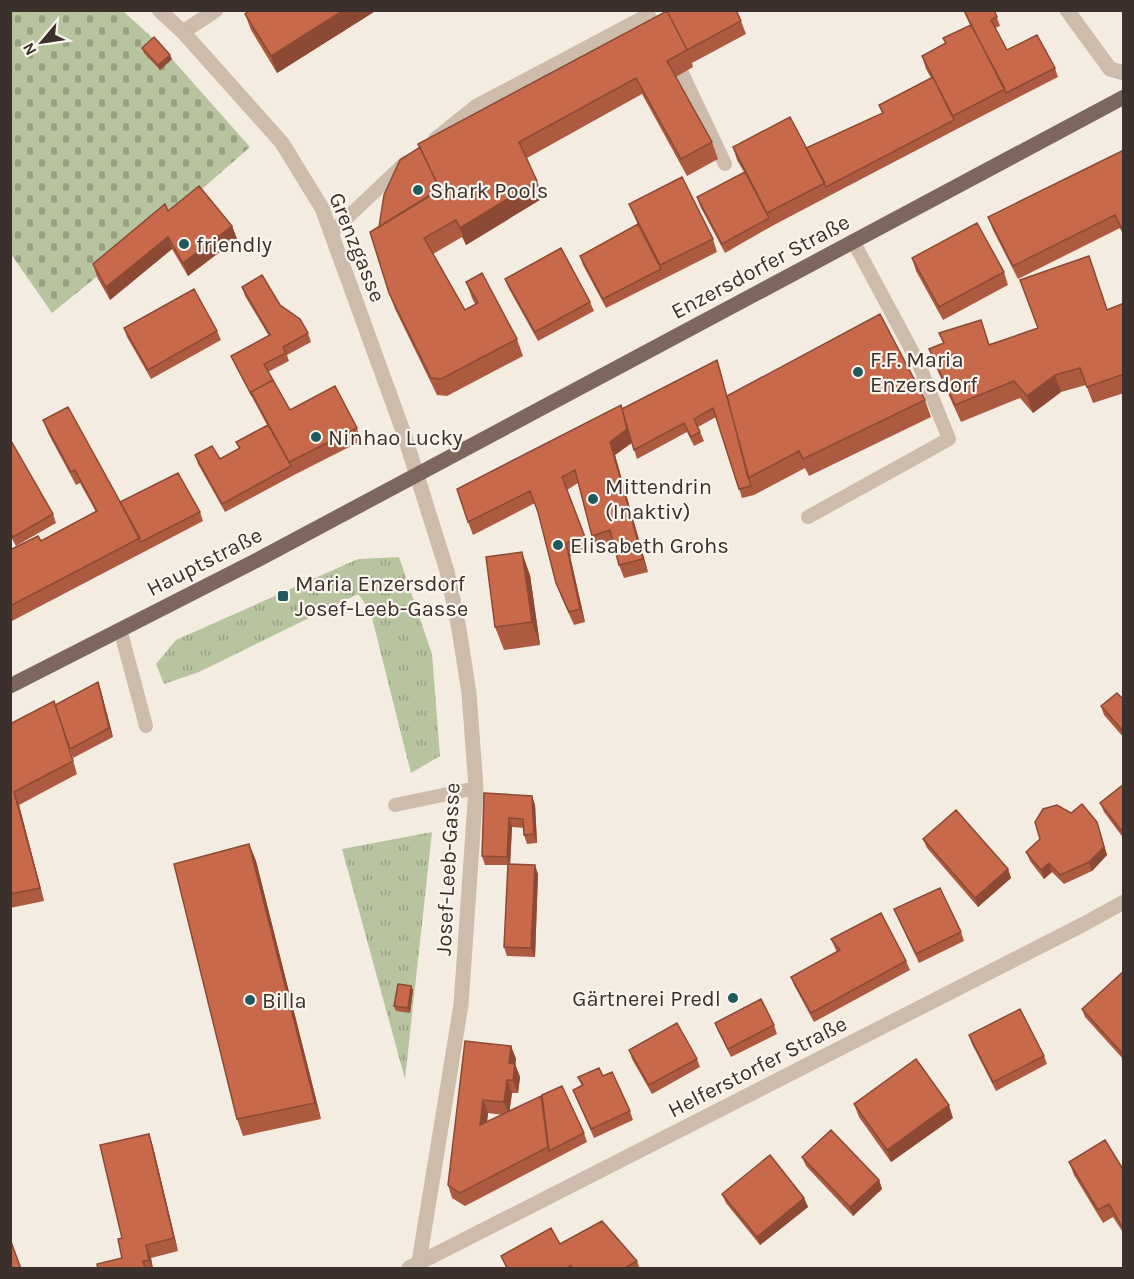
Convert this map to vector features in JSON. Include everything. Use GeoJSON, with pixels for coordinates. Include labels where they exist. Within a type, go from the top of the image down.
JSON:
{"type":"FeatureCollection","features":[{"type":"Feature","properties":{"kind":"main road","name":"Enzersdorfer Straße"},"geometry":{"type":"LineString","coordinates":[[417,475],[1124,97]]}},
{"type":"Feature","properties":{"kind":"main road","name":"Hauptstraße"},"geometry":{"type":"LineString","coordinates":[[10,686],[261,558],[417,475]]}},
{"type":"Feature","properties":{"kind":"street","name":"Grenzgasse"},"geometry":{"type":"LineString","coordinates":[[159,10],[183,32],[282,142],[322,208],[404,431],[417,475]]}},
{"type":"Feature","properties":{"kind":"street"},"geometry":{"type":"LineString","coordinates":[[183,32],[216,10]]}},
{"type":"Feature","properties":{"kind":"street"},"geometry":{"type":"LineString","coordinates":[[1067,10],[1110,69],[1124,73]]}},
{"type":"Feature","properties":{"kind":"street","name":"Josef-Leeb-Gasse"},"geometry":{"type":"LineString","coordinates":[[416,1266],[460,1005],[476,788],[469,693],[459,629],[447,571],[417,475]]}},
{"type":"Feature","properties":{"kind":"street","name":"Helferstorfer Straße"},"geometry":{"type":"LineString","coordinates":[[416,1266],[1074,930],[1124,902]]}},
{"type":"Feature","properties":{"kind":"lane"},"geometry":{"type":"LineString","coordinates":[[331,233],[420,151],[476,106],[648,15],[662,34]]}},
{"type":"Feature","properties":{"kind":"lane"},"geometry":{"type":"LineString","coordinates":[[682,73],[725,164]]}},
{"type":"Feature","properties":{"kind":"lane"},"geometry":{"type":"LineString","coordinates":[[808,517],[949,439],[918,362],[853,241]]}},
{"type":"Feature","properties":{"kind":"lane"},"geometry":{"type":"LineString","coordinates":[[120,629],[146,726]]}},
{"type":"Feature","properties":{"kind":"lane"},"geometry":{"type":"LineString","coordinates":[[395,805],[476,788]]}},
{"type":"Feature","properties":{"kind":"green space"},"geometry":{"type":"Polygon","coordinates":[[[10,11],[123,11],[156,41],[250,147],[170,217],[52,313],[11,254],[10,11]]]}},
{"type":"Feature","properties":{"kind":"green space"},"geometry":{"type":"Polygon","coordinates":[[[399,557],[432,654],[440,756],[411,773],[370,610],[358,594],[199,672],[164,684],[156,664],[176,640],[358,559],[399,557]]]}},
{"type":"Feature","properties":{"kind":"green space"},"geometry":{"type":"Polygon","coordinates":[[[432,832],[405,1079],[342,849],[432,832]]]}},
{"type":"Feature","properties":{"kind":"building"},"geometry":{"type":"Polygon","coordinates":[[[250,10],[344,10],[271,56],[245,14],[250,10]]]}},
{"type":"Feature","properties":{"kind":"building"},"geometry":{"type":"Polygon","coordinates":[[[666,10],[736,10],[741,21],[687,50],[666,10]]]}},
{"type":"Feature","properties":{"kind":"building"},"geometry":{"type":"Polygon","coordinates":[[[964,10],[994,10],[997,17],[991,20],[1007,50],[1037,35],[1055,68],[1006,93],[964,10]]]}},
{"type":"Feature","properties":{"kind":"building"},"geometry":{"type":"Polygon","coordinates":[[[667,11],[687,50],[667,61],[712,142],[681,159],[636,78],[519,142],[537,181],[460,228],[456,220],[424,238],[465,310],[478,303],[466,282],[482,273],[517,339],[441,379],[431,378],[389,293],[370,232],[440,189],[418,144],[667,11]]]}},
{"type":"Feature","properties":{"kind":"building"},"geometry":{"type":"Polygon","coordinates":[[[971,25],[1005,89],[953,116],[922,56],[946,43],[943,38],[971,25]]]}},
{"type":"Feature","properties":{"kind":"building"},"geometry":{"type":"Polygon","coordinates":[[[154,37],[170,55],[158,65],[142,48],[154,37]]]}},
{"type":"Feature","properties":{"kind":"building"},"geometry":{"type":"Polygon","coordinates":[[[933,77],[954,120],[826,187],[806,148],[883,113],[879,105],[933,77]]]}},
{"type":"Feature","properties":{"kind":"building"},"geometry":{"type":"Polygon","coordinates":[[[790,117],[825,183],[767,213],[733,147],[790,117]]]}},
{"type":"Feature","properties":{"kind":"building"},"geometry":{"type":"Polygon","coordinates":[[[420,147],[440,190],[379,227],[384,195],[400,160],[420,147]]]}},
{"type":"Feature","properties":{"kind":"building"},"geometry":{"type":"Polygon","coordinates":[[[1124,150],[1124,233],[1115,215],[1013,266],[988,217],[1124,150]]]}},
{"type":"Feature","properties":{"kind":"building"},"geometry":{"type":"Polygon","coordinates":[[[745,172],[769,218],[722,244],[697,197],[745,172]]]}},
{"type":"Feature","properties":{"kind":"building"},"geometry":{"type":"Polygon","coordinates":[[[682,177],[713,239],[660,265],[629,204],[682,177]]]}},
{"type":"Feature","properties":{"kind":"building","name":"friendly"},"geometry":{"type":"Polygon","coordinates":[[[199,186],[232,226],[183,263],[168,237],[106,287],[93,264],[165,204],[168,211],[199,186]]]}},
{"type":"Feature","properties":{"kind":"building"},"geometry":{"type":"Polygon","coordinates":[[[977,223],[1004,272],[939,307],[912,258],[977,223]]]}},
{"type":"Feature","properties":{"kind":"building"},"geometry":{"type":"Polygon","coordinates":[[[638,224],[661,269],[603,299],[580,256],[638,224]]]}},
{"type":"Feature","properties":{"kind":"building"},"geometry":{"type":"Polygon","coordinates":[[[561,248],[590,302],[535,332],[505,279],[561,248]]]}},
{"type":"Feature","properties":{"kind":"building"},"geometry":{"type":"Polygon","coordinates":[[[1089,256],[1107,310],[1124,303],[1124,374],[1087,387],[1080,368],[1055,375],[1027,396],[1014,381],[955,405],[929,349],[944,343],[939,333],[981,320],[989,345],[1038,328],[1020,280],[1089,256]]]}},
{"type":"Feature","properties":{"kind":"building"},"geometry":{"type":"Polygon","coordinates":[[[262,275],[280,305],[300,319],[308,333],[283,347],[286,353],[264,364],[273,380],[251,392],[252,396],[231,356],[270,335],[242,287],[262,275]]]}},
{"type":"Feature","properties":{"kind":"building"},"geometry":{"type":"Polygon","coordinates":[[[194,289],[217,331],[148,370],[124,328],[194,289]]]}},
{"type":"Feature","properties":{"kind":"building","name":"F.F. Maria Enzersdorf"},"geometry":{"type":"Polygon","coordinates":[[[880,314],[925,400],[803,459],[799,451],[748,478],[727,396],[880,314]]]}},
{"type":"Feature","properties":{"kind":"building"},"geometry":{"type":"Polygon","coordinates":[[[717,360],[751,486],[739,489],[713,408],[694,419],[700,432],[691,437],[684,423],[634,450],[622,409],[717,360]]]}},
{"type":"Feature","properties":{"kind":"building","name":"Ninhao Lucky"},"geometry":{"type":"Polygon","coordinates":[[[273,380],[290,410],[335,386],[357,428],[289,462],[251,392],[273,380]]]}},
{"type":"Feature","properties":{"kind":"building"},"geometry":{"type":"Polygon","coordinates":[[[621,405],[627,429],[610,442],[643,559],[619,565],[610,530],[592,536],[575,470],[562,477],[585,537],[566,543],[580,609],[569,612],[556,583],[538,512],[530,491],[468,522],[457,489],[621,405]]]}},
{"type":"Feature","properties":{"kind":"building"},"geometry":{"type":"Polygon","coordinates":[[[68,407],[140,538],[10,606],[10,550],[38,536],[41,541],[97,511],[75,470],[71,472],[43,420],[68,407]]]}},
{"type":"Feature","properties":{"kind":"building"},"geometry":{"type":"Polygon","coordinates":[[[268,425],[291,466],[222,504],[195,455],[212,446],[220,459],[240,448],[236,442],[268,425]]]}},
{"type":"Feature","properties":{"kind":"building"},"geometry":{"type":"Polygon","coordinates":[[[10,439],[53,514],[13,537],[10,532],[10,439]]]}},
{"type":"Feature","properties":{"kind":"building"},"geometry":{"type":"Polygon","coordinates":[[[178,473],[200,512],[141,542],[120,502],[178,473]]]}},
{"type":"Feature","properties":{"kind":"building"},"geometry":{"type":"Polygon","coordinates":[[[522,552],[532,622],[495,627],[486,557],[522,552]]]}},
{"type":"Feature","properties":{"kind":"building"},"geometry":{"type":"Polygon","coordinates":[[[98,682],[109,728],[70,749],[55,705],[98,682]]]}},
{"type":"Feature","properties":{"kind":"building"},"geometry":{"type":"Polygon","coordinates":[[[1117,693],[1124,700],[1124,732],[1101,706],[1117,693]]]}},
{"type":"Feature","properties":{"kind":"building"},"geometry":{"type":"Polygon","coordinates":[[[54,701],[73,761],[14,792],[40,888],[10,894],[10,724],[54,701]]]}},
{"type":"Feature","properties":{"kind":"building"},"geometry":{"type":"Polygon","coordinates":[[[1124,784],[1124,834],[1100,803],[1124,784]]]}},
{"type":"Feature","properties":{"kind":"building"},"geometry":{"type":"Polygon","coordinates":[[[484,793],[532,796],[534,834],[524,835],[523,819],[509,818],[507,857],[482,856],[484,793]]]}},
{"type":"Feature","properties":{"kind":"building"},"geometry":{"type":"Polygon","coordinates":[[[1082,804],[1097,822],[1104,847],[1089,862],[1060,875],[1049,863],[1041,870],[1026,852],[1040,839],[1035,822],[1043,809],[1057,805],[1071,813],[1082,804]]]}},
{"type":"Feature","properties":{"kind":"building"},"geometry":{"type":"Polygon","coordinates":[[[956,810],[1008,869],[975,898],[923,839],[956,810]]]}},
{"type":"Feature","properties":{"kind":"building","name":"Billa"},"geometry":{"type":"Polygon","coordinates":[[[249,844],[315,1103],[237,1119],[174,864],[249,844]]]}},
{"type":"Feature","properties":{"kind":"building"},"geometry":{"type":"Polygon","coordinates":[[[508,864],[535,865],[531,948],[504,947],[508,864]]]}},
{"type":"Feature","properties":{"kind":"building"},"geometry":{"type":"Polygon","coordinates":[[[940,888],[961,932],[916,954],[894,909],[940,888]]]}},
{"type":"Feature","properties":{"kind":"building"},"geometry":{"type":"Polygon","coordinates":[[[881,913],[906,961],[811,1013],[791,977],[840,950],[831,939],[881,913]]]}},
{"type":"Feature","properties":{"kind":"building"},"geometry":{"type":"Polygon","coordinates":[[[1124,971],[1124,1050],[1121,1052],[1082,1009],[1124,971]]]}},
{"type":"Feature","properties":{"kind":"building"},"geometry":{"type":"Polygon","coordinates":[[[398,984],[411,986],[408,1008],[394,1006],[398,984]]]}},
{"type":"Feature","properties":{"kind":"building"},"geometry":{"type":"Polygon","coordinates":[[[761,999],[774,1025],[728,1049],[715,1023],[761,999]]]}},
{"type":"Feature","properties":{"kind":"building"},"geometry":{"type":"Polygon","coordinates":[[[1020,1009],[1044,1056],[993,1082],[969,1035],[1020,1009]]]}},
{"type":"Feature","properties":{"kind":"building"},"geometry":{"type":"Polygon","coordinates":[[[677,1023],[697,1059],[649,1085],[629,1050],[677,1023]]]}},
{"type":"Feature","properties":{"kind":"building"},"geometry":{"type":"Polygon","coordinates":[[[465,1041],[511,1046],[509,1063],[515,1064],[513,1080],[507,1080],[504,1102],[483,1100],[480,1125],[541,1096],[548,1147],[460,1193],[448,1185],[465,1041]]]}},
{"type":"Feature","properties":{"kind":"building"},"geometry":{"type":"Polygon","coordinates":[[[916,1059],[949,1105],[887,1150],[854,1104],[916,1059]]]}},
{"type":"Feature","properties":{"kind":"building"},"geometry":{"type":"Polygon","coordinates":[[[599,1068],[603,1076],[612,1072],[630,1111],[591,1129],[573,1090],[583,1085],[578,1077],[599,1068]]]}},
{"type":"Feature","properties":{"kind":"building"},"geometry":{"type":"Polygon","coordinates":[[[562,1086],[584,1133],[549,1151],[542,1095],[562,1086]]]}},
{"type":"Feature","properties":{"kind":"building"},"geometry":{"type":"Polygon","coordinates":[[[831,1130],[879,1180],[850,1207],[802,1157],[831,1130]]]}},
{"type":"Feature","properties":{"kind":"building"},"geometry":{"type":"Polygon","coordinates":[[[149,1134],[174,1238],[146,1245],[149,1260],[143,1261],[145,1269],[98,1269],[97,1264],[122,1258],[118,1239],[122,1238],[100,1145],[149,1134]]]}},
{"type":"Feature","properties":{"kind":"building"},"geometry":{"type":"Polygon","coordinates":[[[1105,1140],[1124,1171],[1124,1230],[1109,1204],[1098,1210],[1069,1162],[1105,1140]]]}},
{"type":"Feature","properties":{"kind":"building"},"geometry":{"type":"Polygon","coordinates":[[[770,1155],[804,1198],[757,1237],[722,1194],[770,1155]]]}},
{"type":"Feature","properties":{"kind":"building"},"geometry":{"type":"Polygon","coordinates":[[[602,1221],[637,1261],[623,1269],[573,1269],[571,1265],[565,1269],[508,1269],[501,1256],[551,1228],[560,1244],[602,1221]]]}},
{"type":"Feature","properties":{"kind":"building"},"geometry":{"type":"Polygon","coordinates":[[[10,1239],[21,1269],[10,1269],[10,1239]]]}},
{"type":"Feature","properties":{"kind":"place","name":"Shark Pools"},"geometry":{"type":"Point","coordinates":[418,190]}},
{"type":"Feature","properties":{"kind":"place","name":"friendly"},"geometry":{"type":"Point","coordinates":[184,244]}},
{"type":"Feature","properties":{"kind":"place","name":"F.F. Maria Enzersdorf"},"geometry":{"type":"Point","coordinates":[858,372]}},
{"type":"Feature","properties":{"kind":"place","name":"Ninhao Lucky"},"geometry":{"type":"Point","coordinates":[316,437]}},
{"type":"Feature","properties":{"kind":"place","name":"Mittendrin (Inaktiv)"},"geometry":{"type":"Point","coordinates":[593,499]}},
{"type":"Feature","properties":{"kind":"place","name":"Elisabeth Grohs"},"geometry":{"type":"Point","coordinates":[558,545]}},
{"type":"Feature","properties":{"kind":"place","name":"Maria Enzersdorf Josef-Leeb-Gasse"},"geometry":{"type":"Point","coordinates":[283,596]}},
{"type":"Feature","properties":{"kind":"place","name":"Gärtnerei Predl"},"geometry":{"type":"Point","coordinates":[733,998]}},
{"type":"Feature","properties":{"kind":"place","name":"Billa"},"geometry":{"type":"Point","coordinates":[250,1000]}}]}
